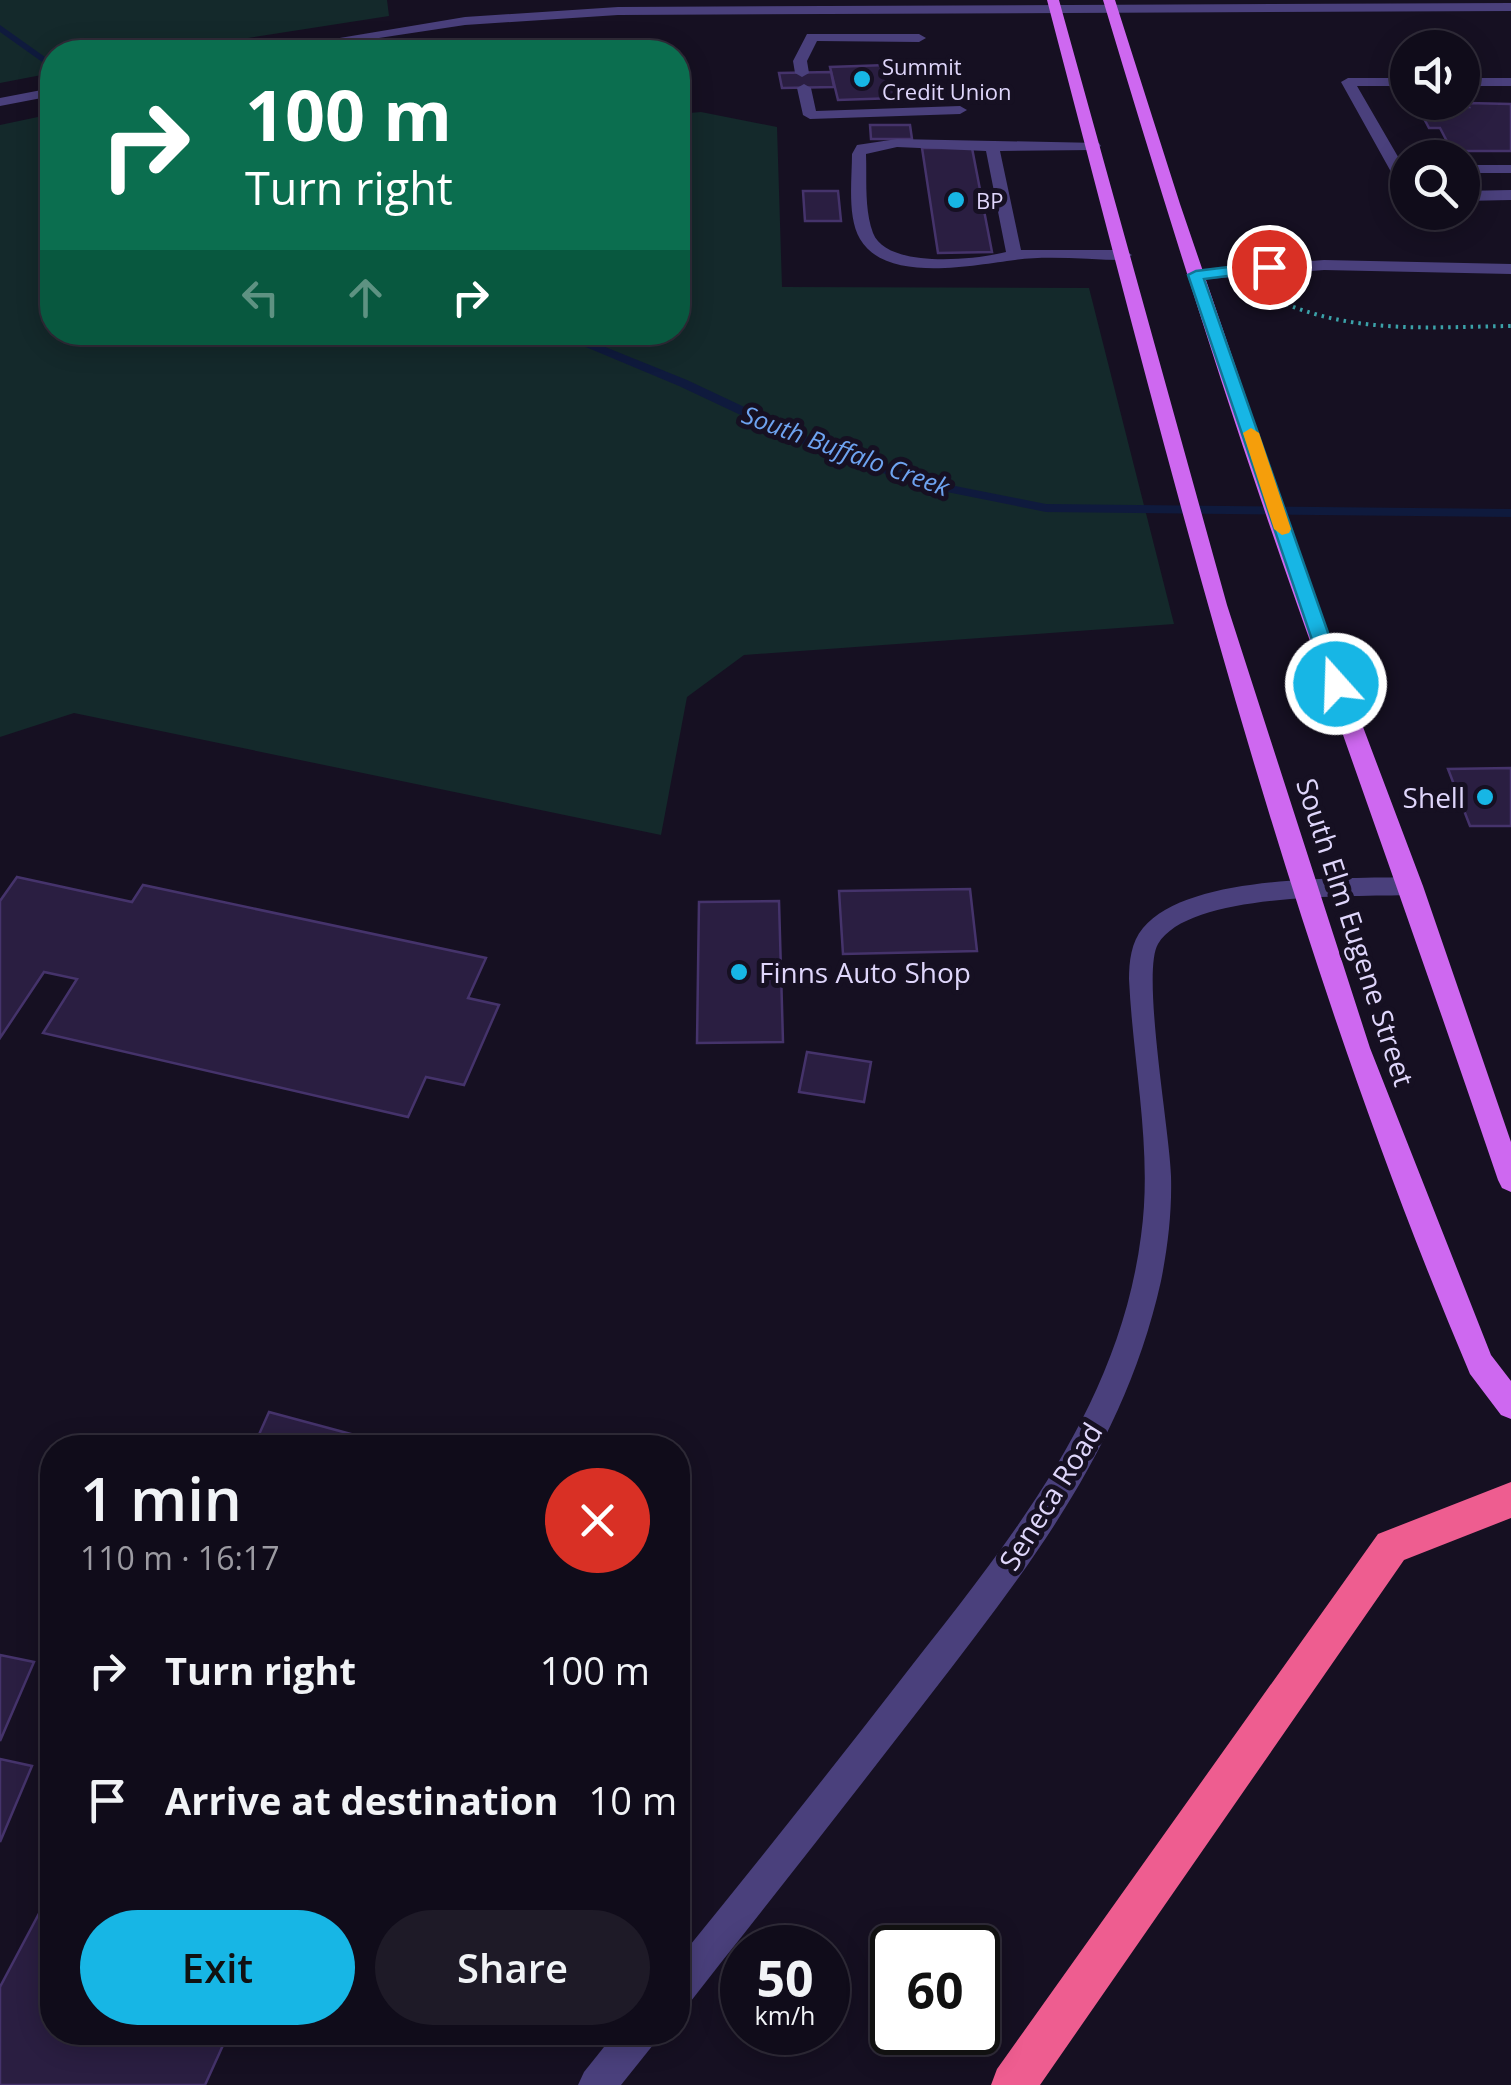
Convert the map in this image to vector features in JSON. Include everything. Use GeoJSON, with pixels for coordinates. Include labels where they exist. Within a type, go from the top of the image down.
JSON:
{"type":"FeatureCollection","features":[{"type":"Feature","properties":{"kind":"highway"},"geometry":{"type":"LineString","coordinates":[[1013,2085],[1391,1547],[1511,1500]]}},
{"type":"Feature","properties":{"kind":"main road","name":"South Elm Eugene Street"},"geometry":{"type":"LineString","coordinates":[[1054,3],[1217,606],[1357,1048],[1480,1364],[1511,1405]]}},
{"type":"Feature","properties":{"kind":"main road"},"geometry":{"type":"LineString","coordinates":[[1110,3],[1307,605],[1411,886],[1511,1180]]}},
{"type":"Feature","properties":{"kind":"street"},"geometry":{"type":"LineString","coordinates":[[462,0],[465,22]]}},
{"type":"Feature","properties":{"kind":"street"},"geometry":{"type":"LineString","coordinates":[[344,40],[465,22],[699,5],[1110,3],[1511,7]]}},
{"type":"Feature","properties":{"kind":"street"},"geometry":{"type":"LineString","coordinates":[[918,38],[812,37],[800,61],[810,115],[960,110]]}},
{"type":"Feature","properties":{"kind":"street"},"geometry":{"type":"LineString","coordinates":[[1390,82],[1348,82],[1390,152]]}},
{"type":"Feature","properties":{"kind":"street"},"geometry":{"type":"LineString","coordinates":[[1480,82],[1511,82]]}},
{"type":"Feature","properties":{"kind":"street"},"geometry":{"type":"LineString","coordinates":[[0,102],[40,94]]}},
{"type":"Feature","properties":{"kind":"street"},"geometry":{"type":"LineString","coordinates":[[1094,146],[897,143],[862,148],[858,154],[866,236],[877,251],[915,261],[974,263],[1014,255],[1124,255]]}},
{"type":"Feature","properties":{"kind":"street"},"geometry":{"type":"LineString","coordinates":[[992,147],[1014,255]]}},
{"type":"Feature","properties":{"kind":"street"},"geometry":{"type":"LineString","coordinates":[[1480,169],[1511,168]]}},
{"type":"Feature","properties":{"kind":"street"},"geometry":{"type":"LineString","coordinates":[[1480,196],[1511,195]]}},
{"type":"Feature","properties":{"kind":"street"},"geometry":{"type":"LineString","coordinates":[[1196,275],[1324,264],[1511,269]]}},
{"type":"Feature","properties":{"kind":"street","name":"Seneca Road"},"geometry":{"type":"LineString","coordinates":[[690,1973],[790,1851],[1014,1558],[1091,1438],[1126,1358],[1146,1285],[1158,1200],[1143,998],[1142,961],[1149,937],[1165,920],[1197,903],[1237,895],[1411,886]]}},
{"type":"Feature","properties":{"kind":"street"},"geometry":{"type":"LineString","coordinates":[[597,2085],[629,2045]]}},
{"type":"Feature","properties":{"kind":"path"},"geometry":{"type":"LineString","coordinates":[[1245,270],[1278,300],[1310,316],[1360,324],[1511,326]]}},
{"type":"Feature","properties":{"kind":"green space"},"geometry":{"type":"Polygon","coordinates":[[[0,0],[387,0],[389,16],[234,40],[40,40],[40,75],[0,83],[0,0]]]}},
{"type":"Feature","properties":{"kind":"green space"},"geometry":{"type":"Polygon","coordinates":[[[690,113],[777,127],[782,287],[1089,288],[1174,624],[744,655],[687,697],[661,835],[74,713],[0,737],[0,125],[40,117],[40,345],[690,345],[690,113]]]}},
{"type":"Feature","properties":{"kind":"building","name":"Summit Credit Union"},"geometry":{"type":"Polygon","coordinates":[[[887,65],[896,98],[838,100],[830,67],[887,65]]]}},
{"type":"Feature","properties":{"kind":"building"},"geometry":{"type":"Polygon","coordinates":[[[831,72],[834,87],[782,88],[779,73],[831,72]]]}},
{"type":"Feature","properties":{"kind":"building"},"geometry":{"type":"Polygon","coordinates":[[[1480,103],[1511,104],[1511,151],[1480,151],[1480,140],[1446,140],[1440,128],[1429,128],[1425,120],[1480,120],[1480,103]]]}},
{"type":"Feature","properties":{"kind":"building"},"geometry":{"type":"Polygon","coordinates":[[[870,125],[910,125],[912,139],[871,139],[870,125]]]}},
{"type":"Feature","properties":{"kind":"building","name":"BP"},"geometry":{"type":"Polygon","coordinates":[[[922,148],[972,148],[992,252],[938,253],[922,148]]]}},
{"type":"Feature","properties":{"kind":"building"},"geometry":{"type":"Polygon","coordinates":[[[803,191],[838,191],[841,221],[805,221],[803,191]]]}},
{"type":"Feature","properties":{"kind":"building","name":"Shell"},"geometry":{"type":"Polygon","coordinates":[[[1511,768],[1511,826],[1470,826],[1448,769],[1511,768]]]}},
{"type":"Feature","properties":{"kind":"building"},"geometry":{"type":"Polygon","coordinates":[[[17,877],[132,902],[143,885],[486,958],[468,998],[499,1005],[464,1085],[426,1077],[408,1117],[43,1033],[77,979],[44,972],[0,1038],[0,901],[17,877]]]}},
{"type":"Feature","properties":{"kind":"building"},"geometry":{"type":"Polygon","coordinates":[[[970,889],[977,951],[843,954],[839,891],[970,889]]]}},
{"type":"Feature","properties":{"kind":"building","name":"Finns Auto Shop"},"geometry":{"type":"Polygon","coordinates":[[[779,901],[783,1042],[697,1043],[699,902],[779,901]]]}},
{"type":"Feature","properties":{"kind":"building"},"geometry":{"type":"Polygon","coordinates":[[[807,1052],[871,1062],[864,1102],[799,1092],[807,1052]]]}},
{"type":"Feature","properties":{"kind":"building"},"geometry":{"type":"Polygon","coordinates":[[[269,1412],[355,1435],[259,1435],[269,1412]]]}},
{"type":"Feature","properties":{"kind":"building"},"geometry":{"type":"Polygon","coordinates":[[[0,1655],[34,1662],[0,1741],[0,1655]]]}},
{"type":"Feature","properties":{"kind":"building"},"geometry":{"type":"Polygon","coordinates":[[[0,1759],[32,1766],[0,1842],[0,1759]]]}},
{"type":"Feature","properties":{"kind":"building"},"geometry":{"type":"Polygon","coordinates":[[[40,1912],[40,2045],[223,2045],[205,2085],[0,2085],[0,1987],[40,1912]]]}},
{"type":"Feature","properties":{"kind":"waterway","name":"South Buffalo Creek"},"geometry":{"type":"LineString","coordinates":[[0,28],[40,57]]}},
{"type":"Feature","properties":{"kind":"waterway","name":"South Buffalo Creek"},"geometry":{"type":"LineString","coordinates":[[588,345],[683,383],[806,441],[927,484],[1046,508],[1511,513]]}},
{"type":"Feature","properties":{"kind":"slow traffic"},"geometry":{"type":"LineString","coordinates":[[1251,433],[1282,529]]}},
{"type":"Feature","properties":{"kind":"place","name":"Summit Credit Union"},"geometry":{"type":"Point","coordinates":[862,79]}},
{"type":"Feature","properties":{"kind":"place","name":"BP"},"geometry":{"type":"Point","coordinates":[956,200]}},
{"type":"Feature","properties":{"kind":"place","name":"Shell"},"geometry":{"type":"Point","coordinates":[1485,797]}},
{"type":"Feature","properties":{"kind":"place","name":"Finns Auto Shop"},"geometry":{"type":"Point","coordinates":[739,972]}},
{"type":"Feature","properties":{"kind":"route"},"geometry":{"type":"LineString","coordinates":[[1269,267],[1196,275],[1336,684]]}}]}
